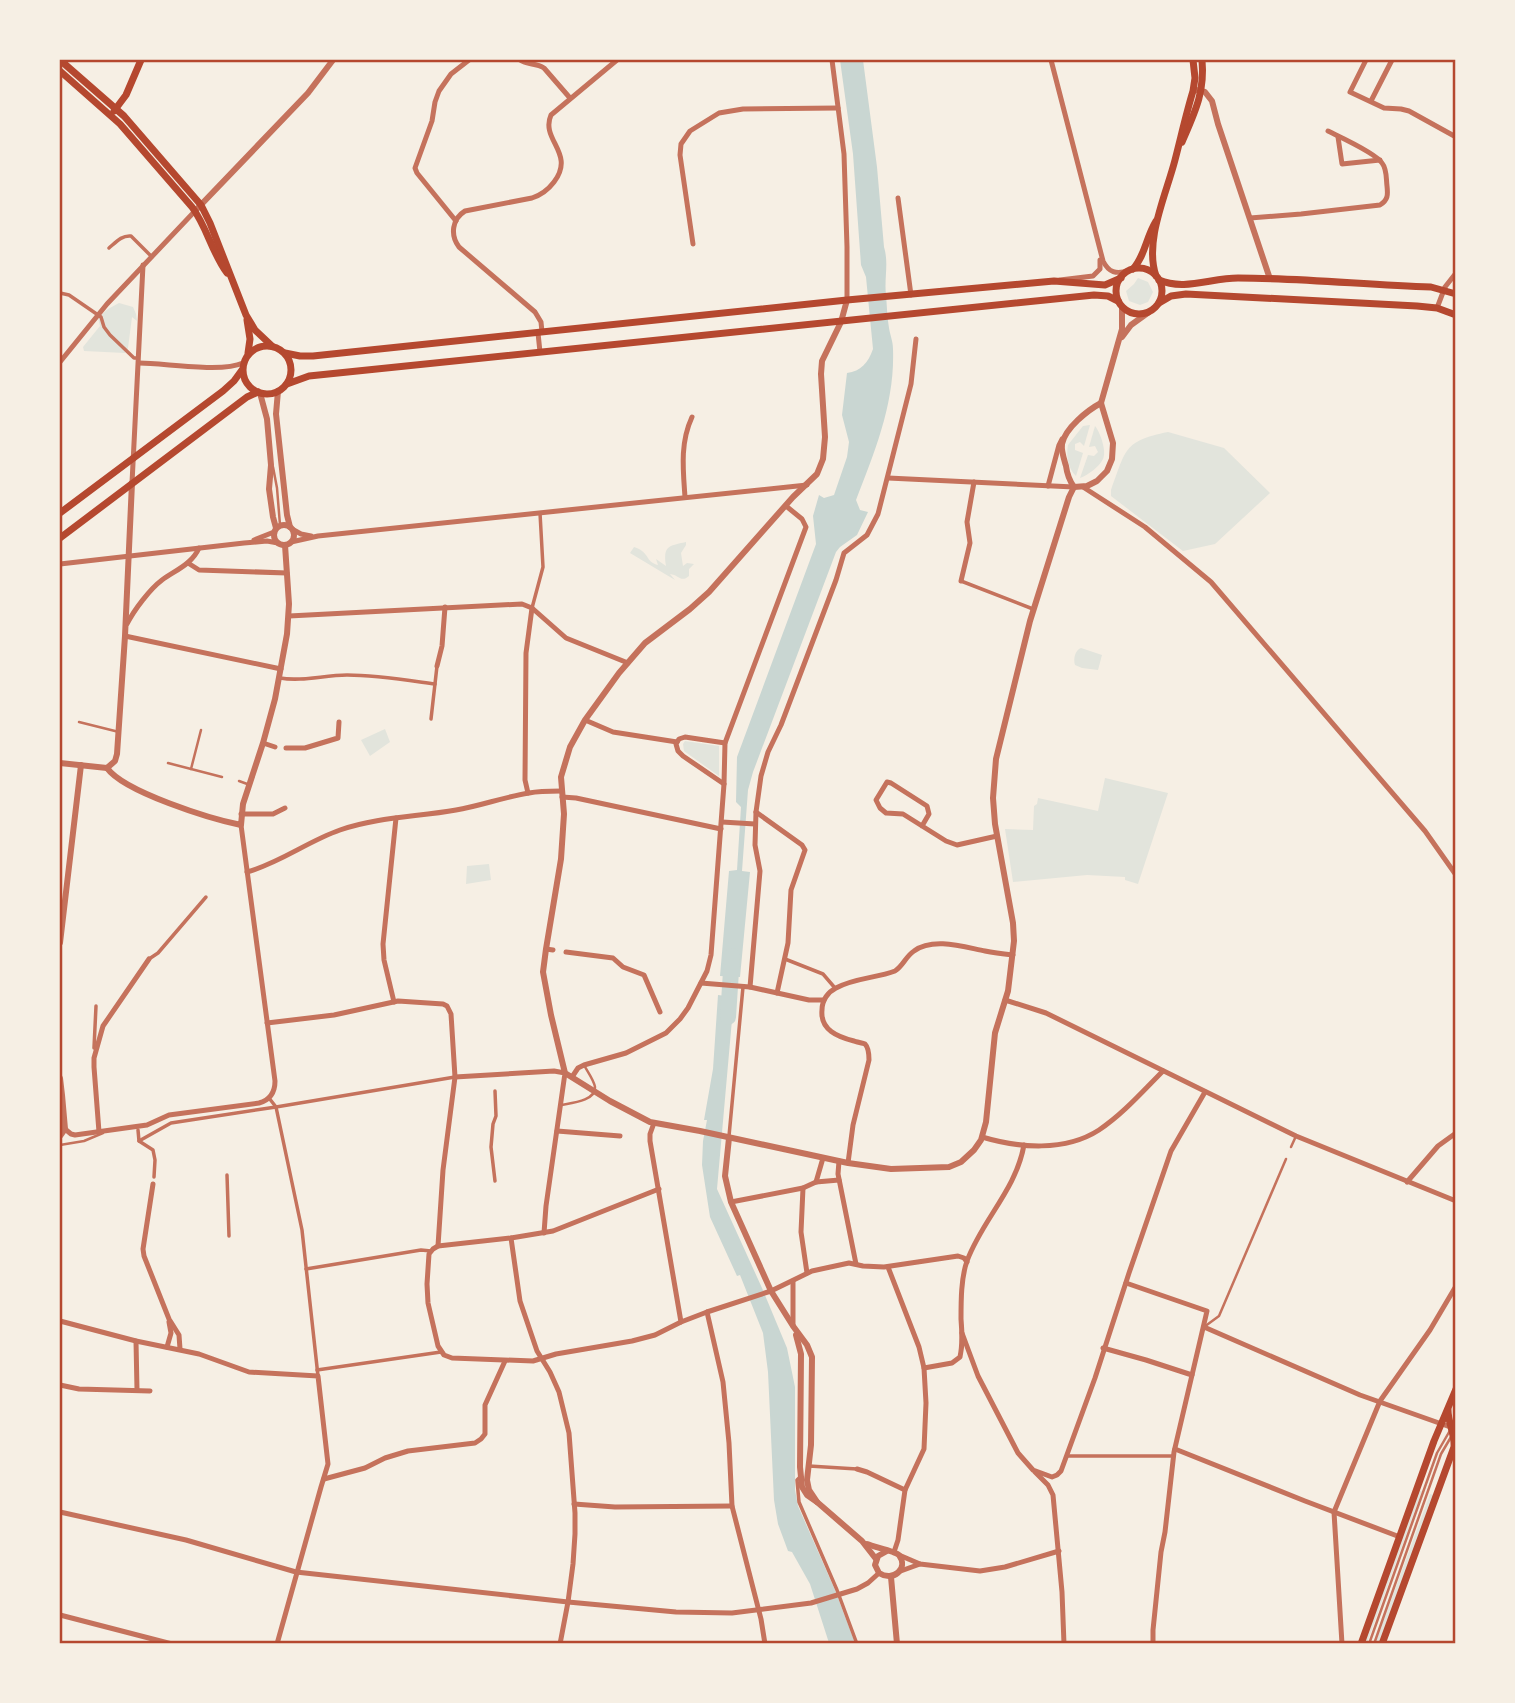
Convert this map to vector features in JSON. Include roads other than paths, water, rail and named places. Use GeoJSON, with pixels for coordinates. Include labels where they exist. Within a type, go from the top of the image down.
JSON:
{"type":"FeatureCollection","features":[{"type":"Feature","properties":{"kind":"main road"},"geometry":{"type":"LineString","coordinates":[[60,60],[113,111]]}},
{"type":"Feature","properties":{"kind":"main road"},"geometry":{"type":"LineString","coordinates":[[113,111],[126,95],[141,60]]}},
{"type":"Feature","properties":{"kind":"main road"},"geometry":{"type":"LineString","coordinates":[[1194,60],[1197,91]]}},
{"type":"Feature","properties":{"kind":"main road"},"geometry":{"type":"LineString","coordinates":[[1158,303],[1162,291],[1152,263],[1152,250],[1175,159],[1197,91],[1203,81],[1202,60]]}},
{"type":"Feature","properties":{"kind":"main road"},"geometry":{"type":"LineString","coordinates":[[60,71],[129,121],[198,208],[217,258],[231,279],[246,315],[256,330],[272,346],[285,353],[300,356],[1054,281],[1102,285],[1121,278],[1140,259],[1158,218]]}},
{"type":"Feature","properties":{"kind":"main road"},"geometry":{"type":"LineString","coordinates":[[1130,270],[1145,269],[1171,285],[1229,278],[1270,279],[1431,287],[1455,294]]}},
{"type":"Feature","properties":{"kind":"main road"},"geometry":{"type":"LineString","coordinates":[[1120,304],[1116,289],[1121,278]]}},
{"type":"Feature","properties":{"kind":"main road"},"geometry":{"type":"LineString","coordinates":[[286,384],[309,376],[1099,295],[1110,296],[1136,314],[1149,312],[1158,303],[1173,295],[1186,294],[1437,308],[1455,314]]}},
{"type":"Feature","properties":{"kind":"main road"},"geometry":{"type":"LineString","coordinates":[[60,513],[230,385],[243,367],[248,354],[250,339],[246,315]]}},
{"type":"Feature","properties":{"kind":"main road"},"geometry":{"type":"LineString","coordinates":[[248,354],[261,346],[272,346]]}},
{"type":"Feature","properties":{"kind":"main road"},"geometry":{"type":"LineString","coordinates":[[60,538],[247,397],[278,391],[290,377],[291,366],[285,353]]}},
{"type":"Feature","properties":{"kind":"main road"},"geometry":{"type":"LineString","coordinates":[[243,367],[246,382],[259,393]]}},
{"type":"Feature","properties":{"kind":"main road"},"geometry":{"type":"LineString","coordinates":[[1361,1643],[1455,1389]]}},
{"type":"Feature","properties":{"kind":"main road"},"geometry":{"type":"LineString","coordinates":[[1381,1643],[1454,1447],[1448,1409]]}},
{"type":"Feature","properties":{"kind":"street"},"geometry":{"type":"LineString","coordinates":[[60,362],[143,265],[308,93],[333,60]]}},
{"type":"Feature","properties":{"kind":"street"},"geometry":{"type":"LineString","coordinates":[[456,221],[416,173],[415,168],[432,121],[439,91],[451,74],[469,60]]}},
{"type":"Feature","properties":{"kind":"street"},"geometry":{"type":"LineString","coordinates":[[520,60],[544,68],[570,98]]}},
{"type":"Feature","properties":{"kind":"street"},"geometry":{"type":"LineString","coordinates":[[540,352],[541,322],[535,312],[457,244],[453,232],[459,215],[466,211],[532,198],[549,187],[558,175],[562,161],[549,131],[551,115],[617,60]]}},
{"type":"Feature","properties":{"kind":"street"},"geometry":{"type":"LineString","coordinates":[[569,1075],[543,972],[550,950],[561,859],[564,814],[561,777],[572,741],[628,663],[650,639],[690,609],[717,583],[821,468],[825,451],[822,360],[841,322],[847,300],[848,268],[845,170],[832,60]]}},
{"type":"Feature","properties":{"kind":"street"},"geometry":{"type":"LineString","coordinates":[[1051,60],[1103,261],[1109,270],[1115,273],[1130,270]]}},
{"type":"Feature","properties":{"kind":"street"},"geometry":{"type":"LineString","coordinates":[[1366,60],[1350,92],[1384,108],[1409,111],[1455,136]]}},
{"type":"Feature","properties":{"kind":"street"},"geometry":{"type":"LineString","coordinates":[[1371,102],[1392,60]]}},
{"type":"Feature","properties":{"kind":"street"},"geometry":{"type":"LineString","coordinates":[[1197,91],[1208,94],[1212,102],[1270,279]]}},
{"type":"Feature","properties":{"kind":"street"},"geometry":{"type":"LineString","coordinates":[[693,244],[680,155],[681,144],[690,131],[711,117],[736,109],[838,108]]}},
{"type":"Feature","properties":{"kind":"street"},"geometry":{"type":"LineString","coordinates":[[1250,218],[1383,203],[1388,195],[1385,170],[1380,160],[1328,131]]}},
{"type":"Feature","properties":{"kind":"street"},"geometry":{"type":"LineString","coordinates":[[1338,136],[1342,164],[1380,160]]}},
{"type":"Feature","properties":{"kind":"street"},"geometry":{"type":"LineString","coordinates":[[898,198],[911,295]]}},
{"type":"Feature","properties":{"kind":"street"},"geometry":{"type":"LineString","coordinates":[[109,248],[126,235],[131,236],[152,257]]}},
{"type":"Feature","properties":{"kind":"street"},"geometry":{"type":"LineString","coordinates":[[1054,281],[1097,273],[1101,267],[1099,250]]}},
{"type":"Feature","properties":{"kind":"street"},"geometry":{"type":"LineString","coordinates":[[107,768],[116,758],[119,732],[143,265]]}},
{"type":"Feature","properties":{"kind":"street"},"geometry":{"type":"LineString","coordinates":[[1437,308],[1455,273]]}},
{"type":"Feature","properties":{"kind":"street"},"geometry":{"type":"LineString","coordinates":[[60,293],[69,295],[101,317],[110,335],[139,361],[243,367]]}},
{"type":"Feature","properties":{"kind":"street"},"geometry":{"type":"LineString","coordinates":[[888,478],[1074,487],[1083,487],[1097,481],[1107,471],[1112,459],[1113,443],[1101,403],[1123,325],[1120,304]]}},
{"type":"Feature","properties":{"kind":"street"},"geometry":{"type":"LineString","coordinates":[[1118,345],[1130,325],[1149,312]]}},
{"type":"Feature","properties":{"kind":"street"},"geometry":{"type":"LineString","coordinates":[[817,1502],[808,1487],[813,1361],[810,1350],[769,1292],[731,1202],[725,1177],[726,1138],[760,871],[752,824],[768,752],[781,725],[836,580],[842,557],[873,527],[880,508],[911,384],[916,339]]}},
{"type":"Feature","properties":{"kind":"street"},"geometry":{"type":"LineString","coordinates":[[278,391],[276,414],[287,515],[294,536],[284,543]]}},
{"type":"Feature","properties":{"kind":"street"},"geometry":{"type":"LineString","coordinates":[[259,393],[267,415],[271,461],[270,489],[277,528],[274,537],[284,543]]}},
{"type":"Feature","properties":{"kind":"street"},"geometry":{"type":"LineString","coordinates":[[1048,486],[1059,444],[1089,409],[1101,403]]}},
{"type":"Feature","properties":{"kind":"street"},"geometry":{"type":"LineString","coordinates":[[685,497],[684,442],[692,417]]}},
{"type":"Feature","properties":{"kind":"street"},"geometry":{"type":"LineString","coordinates":[[1066,434],[1063,451],[1068,477],[1074,487]]}},
{"type":"Feature","properties":{"kind":"street"},"geometry":{"type":"LineString","coordinates":[[974,482],[967,522],[970,543],[961,581],[1033,609]]}},
{"type":"Feature","properties":{"kind":"street"},"geometry":{"type":"LineString","coordinates":[[60,564],[264,541],[284,543],[318,536],[807,485]]}},
{"type":"Feature","properties":{"kind":"street"},"geometry":{"type":"LineString","coordinates":[[139,1141],[171,1123],[455,1077],[554,1071],[569,1075],[654,1123],[822,1158],[891,1169],[957,1165],[974,1150],[982,1137],[987,1115],[995,1033],[1005,1000],[1013,954],[1013,923],[993,798],[996,759],[1033,609],[1074,487]]}},
{"type":"Feature","properties":{"kind":"street"},"geometry":{"type":"LineString","coordinates":[[1083,487],[1145,527],[1215,586],[1425,831],[1455,875]]}},
{"type":"Feature","properties":{"kind":"street"},"geometry":{"type":"LineString","coordinates":[[544,1233],[545,1206],[562,1086],[569,1075],[584,1065],[626,1053],[662,1036],[684,1015],[710,960],[722,825],[725,743],[806,527],[804,521],[786,506]]}},
{"type":"Feature","properties":{"kind":"street"},"geometry":{"type":"LineString","coordinates":[[528,793],[525,780],[526,662],[531,608],[542,571],[540,513]]}},
{"type":"Feature","properties":{"kind":"street"},"geometry":{"type":"LineString","coordinates":[[244,543],[285,525],[306,536],[318,536]]}},
{"type":"Feature","properties":{"kind":"street"},"geometry":{"type":"LineString","coordinates":[[65,1129],[75,1135],[147,1125],[169,1115],[255,1104],[269,1098],[274,1091],[241,814],[280,677],[289,616],[284,543]]}},
{"type":"Feature","properties":{"kind":"street"},"geometry":{"type":"LineString","coordinates":[[125,626],[158,584],[188,563],[199,548]]}},
{"type":"Feature","properties":{"kind":"street"},"geometry":{"type":"LineString","coordinates":[[188,563],[200,570],[286,573]]}},
{"type":"Feature","properties":{"kind":"street"},"geometry":{"type":"LineString","coordinates":[[289,616],[527,605],[566,638],[628,663]]}},
{"type":"Feature","properties":{"kind":"street"},"geometry":{"type":"LineString","coordinates":[[431,719],[445,607]]}},
{"type":"Feature","properties":{"kind":"street"},"geometry":{"type":"LineString","coordinates":[[125,636],[281,669]]}},
{"type":"Feature","properties":{"kind":"street"},"geometry":{"type":"LineString","coordinates":[[280,677],[292,680],[343,675],[375,676],[435,684]]}},
{"type":"Feature","properties":{"kind":"street"},"geometry":{"type":"LineString","coordinates":[[585,720],[617,733],[677,742],[685,737],[725,743]]}},
{"type":"Feature","properties":{"kind":"street"},"geometry":{"type":"LineString","coordinates":[[286,748],[305,748],[338,738],[339,722]]}},
{"type":"Feature","properties":{"kind":"street"},"geometry":{"type":"LineString","coordinates":[[677,742],[682,757],[724,784]]}},
{"type":"Feature","properties":{"kind":"street"},"geometry":{"type":"LineString","coordinates":[[263,743],[275,747]]}},
{"type":"Feature","properties":{"kind":"street"},"geometry":{"type":"LineString","coordinates":[[60,763],[107,768],[121,781],[172,804],[241,825]]}},
{"type":"Feature","properties":{"kind":"street"},"geometry":{"type":"LineString","coordinates":[[60,941],[80,765]]}},
{"type":"Feature","properties":{"kind":"street"},"geometry":{"type":"LineString","coordinates":[[922,826],[929,814],[927,806],[887,782],[876,798],[880,808],[889,814],[903,814],[922,826],[953,845],[997,836]]}},
{"type":"Feature","properties":{"kind":"street"},"geometry":{"type":"LineString","coordinates":[[247,872],[266,866],[319,838],[341,830],[366,823],[475,807],[528,793],[561,794],[722,825],[752,824]]}},
{"type":"Feature","properties":{"kind":"street"},"geometry":{"type":"LineString","coordinates":[[241,814],[273,814],[285,808]]}},
{"type":"Feature","properties":{"kind":"street"},"geometry":{"type":"LineString","coordinates":[[756,812],[803,845],[805,850],[790,890],[789,939],[777,993]]}},
{"type":"Feature","properties":{"kind":"street"},"geometry":{"type":"LineString","coordinates":[[394,1002],[383,944],[396,818]]}},
{"type":"Feature","properties":{"kind":"street"},"geometry":{"type":"LineString","coordinates":[[94,1058],[104,1024],[149,960],[206,897]]}},
{"type":"Feature","properties":{"kind":"street"},"geometry":{"type":"LineString","coordinates":[[848,1163],[853,1125],[869,1060],[868,1053],[863,1043],[837,1036],[827,1027],[822,1015],[824,1000],[835,988],[895,971],[915,949],[943,944],[1013,954]]}},
{"type":"Feature","properties":{"kind":"street"},"geometry":{"type":"LineString","coordinates":[[566,952],[613,958],[623,967],[644,975],[660,1012]]}},
{"type":"Feature","properties":{"kind":"street"},"geometry":{"type":"LineString","coordinates":[[785,960],[823,974],[835,988]]}},
{"type":"Feature","properties":{"kind":"street"},"geometry":{"type":"LineString","coordinates":[[701,983],[744,986],[809,1000],[824,1000]]}},
{"type":"Feature","properties":{"kind":"street"},"geometry":{"type":"LineString","coordinates":[[1005,1000],[1046,1013],[1296,1136],[1455,1201]]}},
{"type":"Feature","properties":{"kind":"street"},"geometry":{"type":"LineString","coordinates":[[267,1023],[334,1015],[394,1002],[411,1001],[447,1006],[451,1014],[455,1077],[443,1170],[438,1245]]}},
{"type":"Feature","properties":{"kind":"street"},"geometry":{"type":"LineString","coordinates":[[96,1006],[94,1086],[99,1132]]}},
{"type":"Feature","properties":{"kind":"street"},"geometry":{"type":"LineString","coordinates":[[982,1137],[1024,1145],[1066,1143],[1092,1133],[1119,1114],[1163,1071]]}},
{"type":"Feature","properties":{"kind":"street"},"geometry":{"type":"LineString","coordinates":[[495,1075],[495,1084]]}},
{"type":"Feature","properties":{"kind":"street"},"geometry":{"type":"LineString","coordinates":[[60,1079],[65,1129],[60,1136]]}},
{"type":"Feature","properties":{"kind":"street"},"geometry":{"type":"LineString","coordinates":[[495,1091],[496,1116],[491,1147],[495,1181]]}},
{"type":"Feature","properties":{"kind":"street"},"geometry":{"type":"LineString","coordinates":[[1033,1470],[1048,1476],[1055,1476],[1061,1471],[1171,1151],[1205,1092]]}},
{"type":"Feature","properties":{"kind":"street"},"geometry":{"type":"LineString","coordinates":[[269,1098],[276,1107],[299,1215],[328,1464],[277,1643]]}},
{"type":"Feature","properties":{"kind":"street"},"geometry":{"type":"LineString","coordinates":[[654,1123],[650,1141],[681,1322]]}},
{"type":"Feature","properties":{"kind":"street"},"geometry":{"type":"LineString","coordinates":[[138,1130],[139,1141]]}},
{"type":"Feature","properties":{"kind":"street"},"geometry":{"type":"LineString","coordinates":[[557,1131],[620,1136]]}},
{"type":"Feature","properties":{"kind":"street"},"geometry":{"type":"LineString","coordinates":[[1407,1182],[1438,1146],[1455,1133]]}},
{"type":"Feature","properties":{"kind":"street"},"geometry":{"type":"LineString","coordinates":[[139,1141],[153,1150],[155,1160],[143,1252],[169,1319],[179,1335],[180,1349]]}},
{"type":"Feature","properties":{"kind":"street"},"geometry":{"type":"LineString","coordinates":[[923,1368],[958,1360],[961,1353],[962,1300],[967,1262],[1016,1173],[1024,1145]]}},
{"type":"Feature","properties":{"kind":"street"},"geometry":{"type":"LineString","coordinates":[[816,1182],[822,1158]]}},
{"type":"Feature","properties":{"kind":"street"},"geometry":{"type":"LineString","coordinates":[[839,1161],[839,1180],[856,1264]]}},
{"type":"Feature","properties":{"kind":"street"},"geometry":{"type":"LineString","coordinates":[[227,1175],[229,1236]]}},
{"type":"Feature","properties":{"kind":"street"},"geometry":{"type":"LineString","coordinates":[[731,1202],[803,1188],[816,1182],[839,1180]]}},
{"type":"Feature","properties":{"kind":"street"},"geometry":{"type":"LineString","coordinates":[[803,1188],[801,1239],[807,1273]]}},
{"type":"Feature","properties":{"kind":"street"},"geometry":{"type":"LineString","coordinates":[[659,1189],[553,1231],[438,1245],[430,1251],[427,1264],[428,1303],[441,1352],[452,1358],[526,1362],[640,1339],[707,1312],[769,1292],[807,1273],[849,1263],[888,1267],[958,1255],[967,1262]]}},
{"type":"Feature","properties":{"kind":"street"},"geometry":{"type":"LineString","coordinates":[[511,1238],[520,1301],[537,1351],[551,1371],[569,1433],[574,1504],[573,1564],[560,1643]]}},
{"type":"Feature","properties":{"kind":"street"},"geometry":{"type":"LineString","coordinates":[[306,1269],[410,1251],[430,1251]]}},
{"type":"Feature","properties":{"kind":"street"},"geometry":{"type":"LineString","coordinates":[[888,1267],[914,1332],[923,1368],[926,1403],[924,1449],[905,1490],[898,1540],[892,1552]]}},
{"type":"Feature","properties":{"kind":"street"},"geometry":{"type":"LineString","coordinates":[[793,1281],[793,1326],[801,1354],[800,1478],[803,1490],[862,1541],[876,1559]]}},
{"type":"Feature","properties":{"kind":"street"},"geometry":{"type":"LineString","coordinates":[[1126,1283],[1208,1311],[1174,1452],[1153,1643]]}},
{"type":"Feature","properties":{"kind":"street"},"geometry":{"type":"LineString","coordinates":[[1342,1643],[1334,1512],[1380,1401],[1430,1330],[1455,1286]]}},
{"type":"Feature","properties":{"kind":"street"},"geometry":{"type":"LineString","coordinates":[[707,1312],[723,1377],[733,1506],[765,1643]]}},
{"type":"Feature","properties":{"kind":"street"},"geometry":{"type":"LineString","coordinates":[[167,1347],[171,1333],[169,1319]]}},
{"type":"Feature","properties":{"kind":"street"},"geometry":{"type":"LineString","coordinates":[[60,1321],[136,1341],[180,1349],[248,1372],[318,1373],[441,1352]]}},
{"type":"Feature","properties":{"kind":"street"},"geometry":{"type":"LineString","coordinates":[[1204,1327],[1360,1395],[1453,1428]]}},
{"type":"Feature","properties":{"kind":"street"},"geometry":{"type":"LineString","coordinates":[[962,1334],[978,1376],[1010,1439],[1053,1495],[1063,1599],[1064,1643]]}},
{"type":"Feature","properties":{"kind":"street"},"geometry":{"type":"LineString","coordinates":[[136,1341],[137,1390]]}},
{"type":"Feature","properties":{"kind":"street"},"geometry":{"type":"LineString","coordinates":[[1104,1348],[1192,1375]]}},
{"type":"Feature","properties":{"kind":"street"},"geometry":{"type":"LineString","coordinates":[[324,1479],[365,1468],[408,1451],[481,1440],[486,1431],[485,1405],[505,1361]]}},
{"type":"Feature","properties":{"kind":"street"},"geometry":{"type":"LineString","coordinates":[[60,1385],[79,1389],[150,1391]]}},
{"type":"Feature","properties":{"kind":"street"},"geometry":{"type":"LineString","coordinates":[[1067,1456],[1174,1452],[1400,1537]]}},
{"type":"Feature","properties":{"kind":"street"},"geometry":{"type":"LineString","coordinates":[[809,1466],[857,1469],[905,1490]]}},
{"type":"Feature","properties":{"kind":"street"},"geometry":{"type":"LineString","coordinates":[[800,1478],[797,1480],[799,1502],[857,1643]]}},
{"type":"Feature","properties":{"kind":"street"},"geometry":{"type":"LineString","coordinates":[[574,1504],[615,1507],[733,1506]]}},
{"type":"Feature","properties":{"kind":"street"},"geometry":{"type":"LineString","coordinates":[[60,1512],[186,1540],[296,1572],[691,1613],[724,1613],[814,1602],[865,1585],[879,1573]]}},
{"type":"Feature","properties":{"kind":"street"},"geometry":{"type":"LineString","coordinates":[[862,1541],[920,1564],[984,1571],[1059,1551]]}},
{"type":"Feature","properties":{"kind":"street"},"geometry":{"type":"LineString","coordinates":[[892,1552],[881,1553],[876,1559],[875,1567],[885,1577],[920,1564]]}},
{"type":"Feature","properties":{"kind":"street"},"geometry":{"type":"LineString","coordinates":[[892,1552],[901,1563],[894,1575],[893,1591],[897,1643]]}},
{"type":"Feature","properties":{"kind":"street"},"geometry":{"type":"LineString","coordinates":[[60,1615],[172,1643]]}},
{"type":"Feature","properties":{"kind":"lane"},"geometry":{"type":"LineString","coordinates":[[79,722],[119,732]]}},
{"type":"Feature","properties":{"kind":"lane"},"geometry":{"type":"LineString","coordinates":[[191,769],[201,730]]}},
{"type":"Feature","properties":{"kind":"lane"},"geometry":{"type":"LineString","coordinates":[[168,764],[222,777]]}},
{"type":"Feature","properties":{"kind":"lane"},"geometry":{"type":"LineString","coordinates":[[239,781],[250,785]]}},
{"type":"Feature","properties":{"kind":"lane"},"geometry":{"type":"LineString","coordinates":[[561,1105],[587,1098],[594,1091],[595,1086],[584,1065]]}},
{"type":"Feature","properties":{"kind":"lane"},"geometry":{"type":"LineString","coordinates":[[65,1129],[60,1145],[89,1140],[108,1130]]}},
{"type":"Feature","properties":{"kind":"lane"},"geometry":{"type":"LineString","coordinates":[[1291,1147],[1296,1136]]}},
{"type":"Feature","properties":{"kind":"lane"},"geometry":{"type":"LineString","coordinates":[[1204,1327],[1219,1316],[1286,1159]]}},
{"type":"Feature","properties":{"kind":"lane"},"geometry":{"type":"LineString","coordinates":[[1371,1643],[1453,1428]]}},
{"type":"Feature","properties":{"kind":"waterway"},"geometry":{"type":"LineString","coordinates":[[728,1017],[732,956]]}}]}
